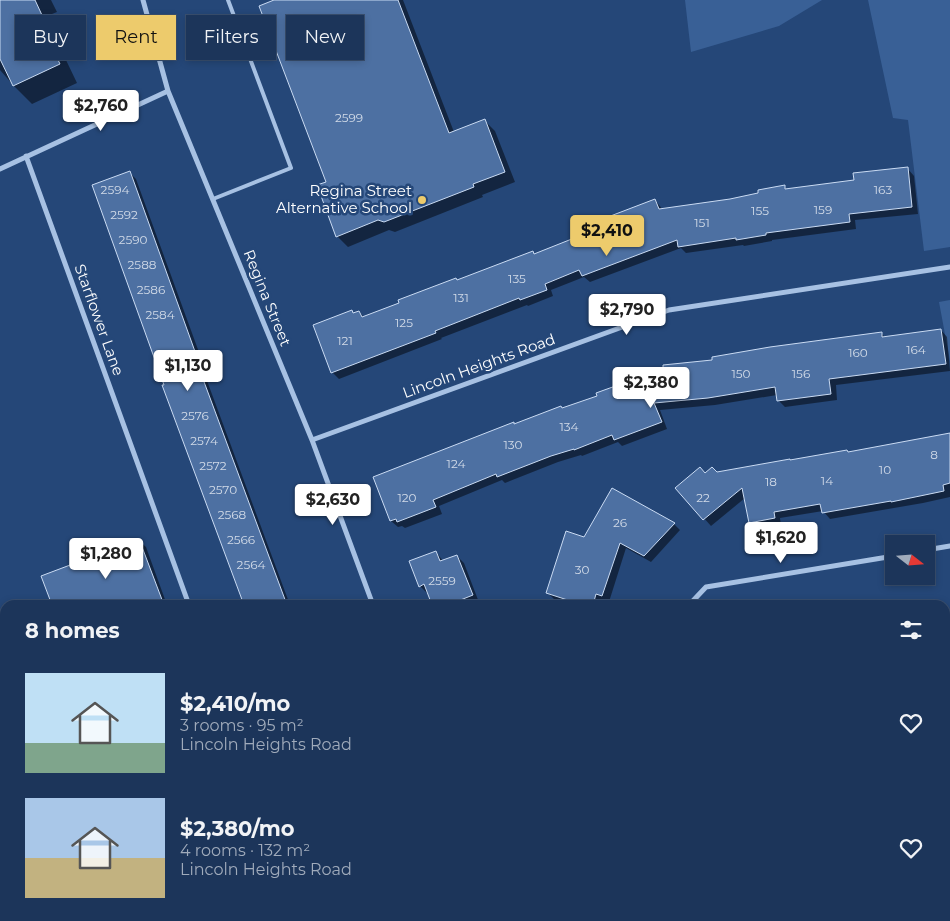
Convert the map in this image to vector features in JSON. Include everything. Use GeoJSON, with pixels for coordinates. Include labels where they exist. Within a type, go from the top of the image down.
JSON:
{"type":"FeatureCollection","features":[{"type":"Feature","properties":{"kind":"street","name":"Regina Street"},"geometry":{"type":"LineString","coordinates":[[143,0],[168,91],[312,440],[371,600]]}},
{"type":"Feature","properties":{"kind":"street"},"geometry":{"type":"LineString","coordinates":[[0,169],[168,91]]}},
{"type":"Feature","properties":{"kind":"street","name":"Starflower Lane"},"geometry":{"type":"LineString","coordinates":[[26,156],[187,600]]}},
{"type":"Feature","properties":{"kind":"street","name":"Lincoln Heights Road"},"geometry":{"type":"LineString","coordinates":[[312,440],[669,310],[950,266]]}},
{"type":"Feature","properties":{"kind":"street"},"geometry":{"type":"LineString","coordinates":[[935,548],[950,546]]}},
{"type":"Feature","properties":{"kind":"street"},"geometry":{"type":"LineString","coordinates":[[694,600],[706,587],[885,557]]}},
{"type":"Feature","properties":{"kind":"lane"},"geometry":{"type":"LineString","coordinates":[[213,199],[291,168],[228,0]]}},
{"type":"Feature","properties":{"kind":"shaded area"},"geometry":{"type":"Polygon","coordinates":[[[685,0],[822,0],[779,26],[691,52],[685,0]]]}},
{"type":"Feature","properties":{"kind":"shaded area"},"geometry":{"type":"Polygon","coordinates":[[[868,0],[950,0],[950,247],[924,251],[908,120],[893,118],[868,0]]]}},
{"type":"Feature","properties":{"kind":"shaded area"},"geometry":{"type":"Polygon","coordinates":[[[950,300],[950,361],[939,302],[950,300]]]}},
{"type":"Feature","properties":{"kind":"building"},"geometry":{"type":"Polygon","coordinates":[[[0,0],[35,0],[42,15],[15,15],[15,60],[58,60],[60,64],[13,86],[0,59],[0,0]]]}},
{"type":"Feature","properties":{"kind":"building"},"geometry":{"type":"Polygon","coordinates":[[[274,0],[398,0],[449,133],[485,119],[505,172],[473,184],[474,187],[384,222],[378,220],[336,237],[317,185],[326,182],[276,51],[276,15],[262,15],[259,6],[274,0]]]}},
{"type":"Feature","properties":{"kind":"building"},"geometry":{"type":"Polygon","coordinates":[[[908,167],[912,207],[849,214],[850,222],[766,233],[766,235],[736,240],[736,238],[678,247],[677,240],[582,276],[579,270],[545,284],[547,290],[520,300],[519,298],[435,331],[436,333],[331,373],[313,325],[352,310],[353,313],[359,311],[362,317],[399,303],[398,300],[456,278],[457,280],[533,251],[534,254],[602,227],[600,220],[655,199],[659,209],[730,199],[758,193],[758,190],[785,185],[785,189],[854,180],[853,173],[908,167]]]}},
{"type":"Feature","properties":{"kind":"building"},"geometry":{"type":"Polygon","coordinates":[[[130,171],[202,371],[200,371],[285,600],[242,600],[162,385],[164,385],[92,185],[130,171]]]}},
{"type":"Feature","properties":{"kind":"building"},"geometry":{"type":"Polygon","coordinates":[[[941,329],[946,364],[829,379],[831,394],[777,401],[775,387],[708,398],[654,403],[662,422],[614,440],[612,435],[497,477],[496,474],[433,500],[436,507],[397,522],[396,519],[390,521],[373,477],[514,422],[514,424],[561,406],[562,408],[597,396],[596,393],[621,384],[623,389],[663,373],[663,365],[712,360],[712,357],[770,347],[882,332],[882,337],[941,329]]]}},
{"type":"Feature","properties":{"kind":"building"},"geometry":{"type":"Polygon","coordinates":[[[950,433],[950,483],[943,485],[944,491],[891,502],[822,513],[820,504],[774,512],[775,518],[749,523],[742,488],[703,520],[675,488],[700,467],[705,473],[712,467],[717,472],[847,450],[848,452],[950,433]]]}},
{"type":"Feature","properties":{"kind":"building"},"geometry":{"type":"Polygon","coordinates":[[[612,488],[675,523],[644,556],[620,543],[602,596],[596,594],[594,600],[568,600],[546,593],[566,531],[584,537],[612,488]]]}},
{"type":"Feature","properties":{"kind":"building"},"geometry":{"type":"Polygon","coordinates":[[[139,539],[162,600],[50,600],[41,576],[139,539]]]}},
{"type":"Feature","properties":{"kind":"building"},"geometry":{"type":"Polygon","coordinates":[[[436,551],[440,561],[457,555],[473,595],[460,600],[430,600],[424,584],[419,587],[409,561],[436,551]]]}},
{"type":"Feature","properties":{"kind":"place","name":"Regina Street Alternative School"},"geometry":{"type":"Point","coordinates":[422,200]}}]}
